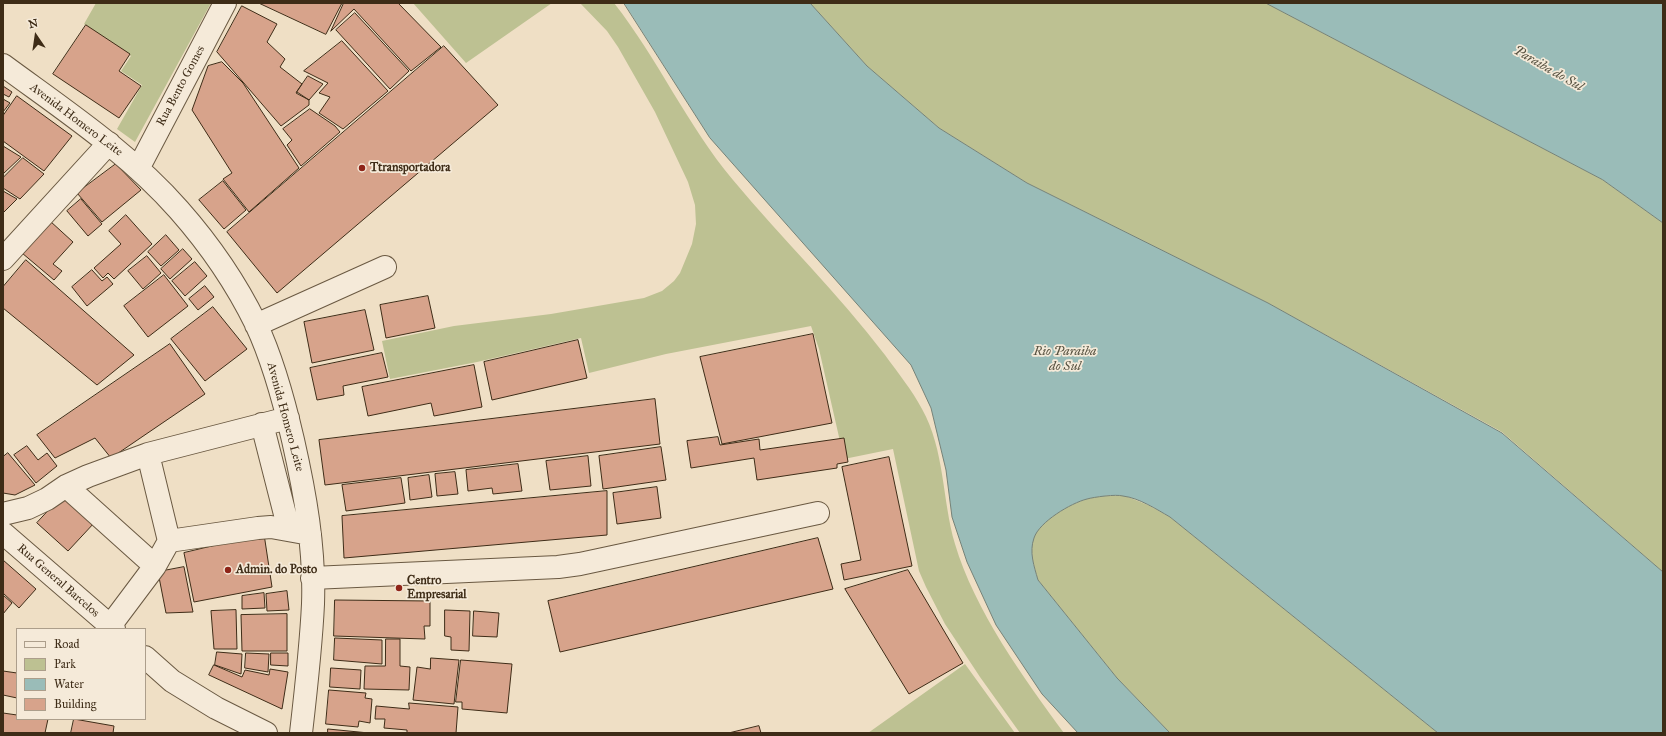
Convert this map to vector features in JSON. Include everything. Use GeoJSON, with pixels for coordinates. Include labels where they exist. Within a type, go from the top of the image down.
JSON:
{"type":"FeatureCollection","features":[{"type":"Feature","properties":{"kind":"street","name":"Rua Bento Gomes"},"geometry":{"type":"LineString","coordinates":[[138,169],[225,3]]}},
{"type":"Feature","properties":{"kind":"street","name":"Avenida Homero Leite"},"geometry":{"type":"LineString","coordinates":[[3,65],[109,143],[138,169],[178,209],[212,250],[239,292],[256,325],[278,381],[306,496],[310,534],[313,603],[301,733]]}},
{"type":"Feature","properties":{"kind":"street"},"geometry":{"type":"LineString","coordinates":[[3,258],[109,143]]}},
{"type":"Feature","properties":{"kind":"street"},"geometry":{"type":"LineString","coordinates":[[256,325],[384,267]]}},
{"type":"Feature","properties":{"kind":"street"},"geometry":{"type":"LineString","coordinates":[[3,514],[33,506],[66,486],[88,476],[148,454],[288,418]]}},
{"type":"Feature","properties":{"kind":"street"},"geometry":{"type":"LineString","coordinates":[[262,424],[289,530]]}},
{"type":"Feature","properties":{"kind":"street"},"geometry":{"type":"LineString","coordinates":[[112,627],[155,566],[169,541],[148,454]]}},
{"type":"Feature","properties":{"kind":"street"},"geometry":{"type":"LineString","coordinates":[[66,486],[155,566]]}},
{"type":"Feature","properties":{"kind":"street"},"geometry":{"type":"LineString","coordinates":[[312,578],[558,567],[580,564],[818,513]]}},
{"type":"Feature","properties":{"kind":"street"},"geometry":{"type":"LineString","coordinates":[[169,541],[270,527],[310,534]]}},
{"type":"Feature","properties":{"kind":"street","name":"Rua General Barcelos"},"geometry":{"type":"LineString","coordinates":[[3,533],[112,627]]}},
{"type":"Feature","properties":{"kind":"street"},"geometry":{"type":"LineString","coordinates":[[146,658],[172,681],[216,708],[266,733]]}},
{"type":"Feature","properties":{"kind":"green space"},"geometry":{"type":"Polygon","coordinates":[[[96,3],[211,3],[135,142],[117,129],[142,85],[121,71],[131,56],[84,24],[96,3]]]}},
{"type":"Feature","properties":{"kind":"green space"},"geometry":{"type":"Polygon","coordinates":[[[413,3],[552,3],[466,63],[413,3]]]}},
{"type":"Feature","properties":{"kind":"green space"},"geometry":{"type":"Polygon","coordinates":[[[580,3],[614,3],[630,24],[716,159],[867,332],[914,395],[922,409],[935,441],[951,527],[963,569],[987,618],[1002,643],[1017,667],[1064,733],[1020,733],[980,677],[945,624],[919,571],[893,449],[844,459],[819,349],[811,326],[666,354],[589,373],[581,338],[477,362],[390,379],[382,341],[454,326],[551,314],[644,298],[662,291],[674,281],[680,273],[692,244],[696,224],[695,205],[688,182],[655,112],[618,47],[607,31],[580,3]]]}},
{"type":"Feature","properties":{"kind":"green space"},"geometry":{"type":"Polygon","coordinates":[[[810,3],[1266,3],[1603,180],[1663,223],[1663,572],[1502,432],[1268,303],[1027,183],[939,128],[867,66],[810,3]]]}},
{"type":"Feature","properties":{"kind":"green space"},"geometry":{"type":"Polygon","coordinates":[[[1123,495],[1148,505],[1170,517],[1438,733],[1170,733],[1117,678],[1038,580],[1034,564],[1032,547],[1034,537],[1049,519],[1063,509],[1086,499],[1099,496],[1123,495]]]}},
{"type":"Feature","properties":{"kind":"green space"},"geometry":{"type":"Polygon","coordinates":[[[965,664],[1015,733],[868,733],[965,664]]]}},
{"type":"Feature","properties":{"kind":"water","name":"Rio Paraiba do Sul"},"geometry":{"type":"Polygon","coordinates":[[[624,3],[810,3],[867,66],[939,128],[1027,183],[1268,303],[1502,433],[1663,572],[1663,733],[1438,733],[1170,517],[1141,501],[1115,495],[1095,497],[1080,501],[1056,514],[1042,526],[1034,538],[1032,554],[1034,564],[1038,580],[1117,678],[1170,733],[1078,733],[1042,694],[996,625],[967,562],[952,517],[946,470],[931,408],[911,365],[710,138],[624,3]]]}},
{"type":"Feature","properties":{"kind":"water","name":"Paraiba do Sul"},"geometry":{"type":"Polygon","coordinates":[[[1266,3],[1663,3],[1663,223],[1603,180],[1266,3]]]}},
{"type":"Feature","properties":{"kind":"building"},"geometry":{"type":"Polygon","coordinates":[[[259,3],[342,3],[326,34],[259,3]]]}},
{"type":"Feature","properties":{"kind":"building"},"geometry":{"type":"Polygon","coordinates":[[[344,3],[398,3],[441,47],[411,71],[354,9],[331,31],[344,3]]]}},
{"type":"Feature","properties":{"kind":"building"},"geometry":{"type":"Polygon","coordinates":[[[242,6],[277,24],[267,42],[285,59],[280,67],[302,84],[296,93],[309,100],[309,105],[281,126],[217,52],[242,6]]]}},
{"type":"Feature","properties":{"kind":"building"},"geometry":{"type":"Polygon","coordinates":[[[355,13],[409,71],[390,89],[336,30],[355,13]]]}},
{"type":"Feature","properties":{"kind":"building"},"geometry":{"type":"Polygon","coordinates":[[[86,25],[130,54],[119,71],[141,86],[119,118],[53,74],[86,25]]]}},
{"type":"Feature","properties":{"kind":"building"},"geometry":{"type":"Polygon","coordinates":[[[342,41],[388,91],[343,129],[319,113],[330,97],[319,93],[328,83],[304,71],[342,41]]]}},
{"type":"Feature","properties":{"kind":"building","name":"Ttransportadora"},"geometry":{"type":"Polygon","coordinates":[[[444,46],[498,105],[277,293],[227,232],[444,46]]]}},
{"type":"Feature","properties":{"kind":"building"},"geometry":{"type":"Polygon","coordinates":[[[222,62],[243,83],[299,168],[249,212],[223,179],[232,173],[192,110],[208,66],[222,62]]]}},
{"type":"Feature","properties":{"kind":"building"},"geometry":{"type":"Polygon","coordinates":[[[308,76],[323,84],[309,100],[297,92],[308,76]]]}},
{"type":"Feature","properties":{"kind":"building"},"geometry":{"type":"Polygon","coordinates":[[[3,86],[12,92],[9,97],[3,94],[3,86]]]}},
{"type":"Feature","properties":{"kind":"building"},"geometry":{"type":"Polygon","coordinates":[[[17,96],[72,136],[44,171],[3,141],[3,116],[17,96]]]}},
{"type":"Feature","properties":{"kind":"building"},"geometry":{"type":"Polygon","coordinates":[[[3,99],[10,103],[3,112],[3,99]]]}},
{"type":"Feature","properties":{"kind":"building"},"geometry":{"type":"Polygon","coordinates":[[[310,109],[335,126],[340,132],[301,166],[287,145],[292,140],[283,129],[310,109]]]}},
{"type":"Feature","properties":{"kind":"building"},"geometry":{"type":"Polygon","coordinates":[[[3,146],[21,157],[3,174],[3,146]]]}},
{"type":"Feature","properties":{"kind":"building"},"geometry":{"type":"Polygon","coordinates":[[[23,158],[44,174],[20,199],[3,188],[3,178],[23,158]]]}},
{"type":"Feature","properties":{"kind":"building"},"geometry":{"type":"Polygon","coordinates":[[[116,164],[141,190],[102,222],[77,193],[116,164]]]}},
{"type":"Feature","properties":{"kind":"building"},"geometry":{"type":"Polygon","coordinates":[[[223,181],[246,210],[224,229],[199,200],[223,181]]]}},
{"type":"Feature","properties":{"kind":"building"},"geometry":{"type":"Polygon","coordinates":[[[3,191],[17,199],[3,213],[3,191]]]}},
{"type":"Feature","properties":{"kind":"building"},"geometry":{"type":"Polygon","coordinates":[[[81,199],[102,224],[88,236],[67,211],[81,199]]]}},
{"type":"Feature","properties":{"kind":"building"},"geometry":{"type":"Polygon","coordinates":[[[126,215],[152,244],[114,279],[108,273],[103,278],[94,268],[121,244],[109,231],[126,215]]]}},
{"type":"Feature","properties":{"kind":"building"},"geometry":{"type":"Polygon","coordinates":[[[50,221],[73,242],[53,264],[62,271],[54,280],[22,253],[50,221]]]}},
{"type":"Feature","properties":{"kind":"building"},"geometry":{"type":"Polygon","coordinates":[[[166,235],[179,250],[161,266],[148,252],[166,235]]]}},
{"type":"Feature","properties":{"kind":"building"},"geometry":{"type":"Polygon","coordinates":[[[183,249],[192,259],[170,279],[161,269],[183,249]]]}},
{"type":"Feature","properties":{"kind":"building"},"geometry":{"type":"Polygon","coordinates":[[[147,256],[161,273],[143,289],[128,271],[147,256]]]}},
{"type":"Feature","properties":{"kind":"building"},"geometry":{"type":"Polygon","coordinates":[[[26,260],[134,355],[97,385],[3,308],[3,287],[26,260]]]}},
{"type":"Feature","properties":{"kind":"building"},"geometry":{"type":"Polygon","coordinates":[[[195,262],[207,276],[185,296],[172,281],[195,262]]]}},
{"type":"Feature","properties":{"kind":"building"},"geometry":{"type":"Polygon","coordinates":[[[92,270],[102,281],[107,277],[113,284],[87,306],[72,287],[92,270]]]}},
{"type":"Feature","properties":{"kind":"building"},"geometry":{"type":"Polygon","coordinates":[[[164,275],[188,306],[148,337],[124,306],[164,275]]]}},
{"type":"Feature","properties":{"kind":"building"},"geometry":{"type":"Polygon","coordinates":[[[205,286],[214,297],[198,310],[189,299],[205,286]]]}},
{"type":"Feature","properties":{"kind":"building"},"geometry":{"type":"Polygon","coordinates":[[[428,296],[435,328],[386,338],[380,305],[428,296]]]}},
{"type":"Feature","properties":{"kind":"building"},"geometry":{"type":"Polygon","coordinates":[[[213,307],[247,349],[205,381],[171,339],[213,307]]]}},
{"type":"Feature","properties":{"kind":"building"},"geometry":{"type":"Polygon","coordinates":[[[365,310],[374,350],[312,363],[304,322],[365,310]]]}},
{"type":"Feature","properties":{"kind":"building"},"geometry":{"type":"Polygon","coordinates":[[[813,334],[832,423],[722,444],[700,357],[813,334]]]}},
{"type":"Feature","properties":{"kind":"building"},"geometry":{"type":"Polygon","coordinates":[[[578,340],[587,378],[492,400],[484,362],[578,340]]]}},
{"type":"Feature","properties":{"kind":"building"},"geometry":{"type":"Polygon","coordinates":[[[170,344],[205,394],[111,458],[95,438],[55,458],[37,435],[170,344]]]}},
{"type":"Feature","properties":{"kind":"building"},"geometry":{"type":"Polygon","coordinates":[[[382,353],[388,377],[343,386],[344,395],[317,400],[310,368],[382,353]]]}},
{"type":"Feature","properties":{"kind":"building"},"geometry":{"type":"Polygon","coordinates":[[[474,365],[482,407],[434,416],[431,403],[368,416],[362,387],[474,365]]]}},
{"type":"Feature","properties":{"kind":"building"},"geometry":{"type":"Polygon","coordinates":[[[655,399],[660,444],[325,485],[319,440],[655,399]]]}},
{"type":"Feature","properties":{"kind":"building"},"geometry":{"type":"Polygon","coordinates":[[[718,437],[720,445],[759,439],[760,450],[844,438],[848,462],[837,464],[837,468],[757,480],[754,458],[691,468],[687,441],[718,437]]]}},
{"type":"Feature","properties":{"kind":"building"},"geometry":{"type":"Polygon","coordinates":[[[27,446],[38,460],[47,453],[57,466],[36,483],[14,455],[27,446]]]}},
{"type":"Feature","properties":{"kind":"building"},"geometry":{"type":"Polygon","coordinates":[[[661,447],[666,480],[603,489],[599,456],[661,447]]]}},
{"type":"Feature","properties":{"kind":"building"},"geometry":{"type":"Polygon","coordinates":[[[8,453],[35,485],[15,495],[3,493],[3,457],[8,453]]]}},
{"type":"Feature","properties":{"kind":"building"},"geometry":{"type":"Polygon","coordinates":[[[588,456],[591,486],[550,490],[546,461],[588,456]]]}},
{"type":"Feature","properties":{"kind":"building"},"geometry":{"type":"Polygon","coordinates":[[[889,457],[912,566],[844,580],[841,564],[861,560],[842,467],[889,457]]]}},
{"type":"Feature","properties":{"kind":"building"},"geometry":{"type":"Polygon","coordinates":[[[518,464],[522,491],[493,494],[492,488],[468,491],[466,470],[518,464]]]}},
{"type":"Feature","properties":{"kind":"building"},"geometry":{"type":"Polygon","coordinates":[[[455,472],[458,494],[437,496],[435,474],[455,472]]]}},
{"type":"Feature","properties":{"kind":"building"},"geometry":{"type":"Polygon","coordinates":[[[429,475],[432,497],[410,500],[408,478],[429,475]]]}},
{"type":"Feature","properties":{"kind":"building"},"geometry":{"type":"Polygon","coordinates":[[[401,478],[405,503],[346,511],[342,485],[401,478]]]}},
{"type":"Feature","properties":{"kind":"building"},"geometry":{"type":"Polygon","coordinates":[[[657,487],[661,518],[617,524],[613,493],[657,487]]]}},
{"type":"Feature","properties":{"kind":"building"},"geometry":{"type":"Polygon","coordinates":[[[607,491],[607,535],[344,558],[342,516],[607,491]]]}},
{"type":"Feature","properties":{"kind":"building"},"geometry":{"type":"Polygon","coordinates":[[[64,494],[95,522],[68,551],[37,523],[64,494]]]}},
{"type":"Feature","properties":{"kind":"building","name":"Admin. do Posto"},"geometry":{"type":"Polygon","coordinates":[[[264,534],[272,587],[194,602],[184,553],[264,534]]]}},
{"type":"Feature","properties":{"kind":"building"},"geometry":{"type":"Polygon","coordinates":[[[818,538],[833,589],[560,652],[548,601],[818,538]]]}},
{"type":"Feature","properties":{"kind":"building"},"geometry":{"type":"Polygon","coordinates":[[[3,560],[36,589],[19,608],[3,593],[3,560]]]}},
{"type":"Feature","properties":{"kind":"building"},"geometry":{"type":"Polygon","coordinates":[[[184,567],[193,612],[166,613],[158,572],[184,567]]]}},
{"type":"Feature","properties":{"kind":"building"},"geometry":{"type":"Polygon","coordinates":[[[908,570],[963,663],[909,694],[845,589],[908,570]]]}},
{"type":"Feature","properties":{"kind":"building"},"geometry":{"type":"Polygon","coordinates":[[[287,591],[289,610],[267,611],[266,594],[287,591]]]}},
{"type":"Feature","properties":{"kind":"building"},"geometry":{"type":"Polygon","coordinates":[[[264,593],[265,608],[242,609],[242,596],[264,593]]]}},
{"type":"Feature","properties":{"kind":"building"},"geometry":{"type":"Polygon","coordinates":[[[3,595],[12,603],[3,614],[3,595]]]}},
{"type":"Feature","properties":{"kind":"building"},"geometry":{"type":"Polygon","coordinates":[[[335,600],[430,601],[430,626],[424,626],[425,639],[334,636],[335,600]]]}},
{"type":"Feature","properties":{"kind":"building"},"geometry":{"type":"Polygon","coordinates":[[[236,610],[237,649],[214,649],[211,611],[236,610]]]}},
{"type":"Feature","properties":{"kind":"building"},"geometry":{"type":"Polygon","coordinates":[[[445,610],[470,611],[469,651],[451,650],[451,637],[445,636],[445,610]]]}},
{"type":"Feature","properties":{"kind":"building"},"geometry":{"type":"Polygon","coordinates":[[[474,611],[499,613],[497,637],[473,636],[474,611]]]}},
{"type":"Feature","properties":{"kind":"building"},"geometry":{"type":"Polygon","coordinates":[[[287,614],[287,651],[242,651],[241,615],[287,614]]]}},
{"type":"Feature","properties":{"kind":"building"},"geometry":{"type":"Polygon","coordinates":[[[335,638],[382,640],[382,664],[334,660],[335,638]]]}},
{"type":"Feature","properties":{"kind":"building"},"geometry":{"type":"Polygon","coordinates":[[[386,639],[400,639],[400,666],[410,667],[409,690],[364,689],[365,666],[385,666],[386,639]]]}},
{"type":"Feature","properties":{"kind":"building"},"geometry":{"type":"Polygon","coordinates":[[[217,652],[242,654],[241,674],[215,665],[217,652]]]}},
{"type":"Feature","properties":{"kind":"building"},"geometry":{"type":"Polygon","coordinates":[[[246,653],[269,654],[268,672],[245,668],[246,653]]]}},
{"type":"Feature","properties":{"kind":"building"},"geometry":{"type":"Polygon","coordinates":[[[271,653],[288,653],[288,666],[271,665],[271,653]]]}},
{"type":"Feature","properties":{"kind":"building"},"geometry":{"type":"Polygon","coordinates":[[[431,658],[459,660],[454,704],[413,700],[417,667],[430,669],[431,658]]]}},
{"type":"Feature","properties":{"kind":"building"},"geometry":{"type":"Polygon","coordinates":[[[461,660],[512,664],[507,713],[462,709],[462,702],[456,702],[461,660]]]}},
{"type":"Feature","properties":{"kind":"building"},"geometry":{"type":"Polygon","coordinates":[[[214,665],[242,677],[245,670],[269,675],[270,669],[288,672],[282,709],[209,675],[214,665]]]}},
{"type":"Feature","properties":{"kind":"building"},"geometry":{"type":"Polygon","coordinates":[[[331,668],[361,670],[360,689],[330,687],[331,668]]]}},
{"type":"Feature","properties":{"kind":"building"},"geometry":{"type":"Polygon","coordinates":[[[3,671],[16,673],[16,698],[3,695],[3,671]]]}},
{"type":"Feature","properties":{"kind":"building"},"geometry":{"type":"Polygon","coordinates":[[[329,690],[366,693],[365,698],[372,699],[370,723],[359,721],[358,727],[326,724],[329,690]]]}},
{"type":"Feature","properties":{"kind":"building"},"geometry":{"type":"Polygon","coordinates":[[[409,703],[458,707],[456,733],[407,733],[407,730],[384,728],[385,719],[375,719],[376,706],[409,709],[409,703]]]}},
{"type":"Feature","properties":{"kind":"building"},"geometry":{"type":"Polygon","coordinates":[[[3,713],[16,715],[16,720],[48,720],[45,733],[3,733],[3,713]]]}},
{"type":"Feature","properties":{"kind":"building"},"geometry":{"type":"Polygon","coordinates":[[[74,720],[114,726],[113,733],[71,733],[74,720]]]}},
{"type":"Feature","properties":{"kind":"building"},"geometry":{"type":"Polygon","coordinates":[[[759,726],[761,733],[729,733],[759,726]]]}},
{"type":"Feature","properties":{"kind":"building"},"geometry":{"type":"Polygon","coordinates":[[[328,729],[369,733],[328,733],[328,729]]]}},
{"type":"Feature","properties":{"kind":"place","name":"Ttransportadora"},"geometry":{"type":"Point","coordinates":[362,168]}},
{"type":"Feature","properties":{"kind":"place","name":"Admin. do Posto"},"geometry":{"type":"Point","coordinates":[228,570]}},
{"type":"Feature","properties":{"kind":"place","name":"Centro Empresarial"},"geometry":{"type":"Point","coordinates":[399,588]}}]}
